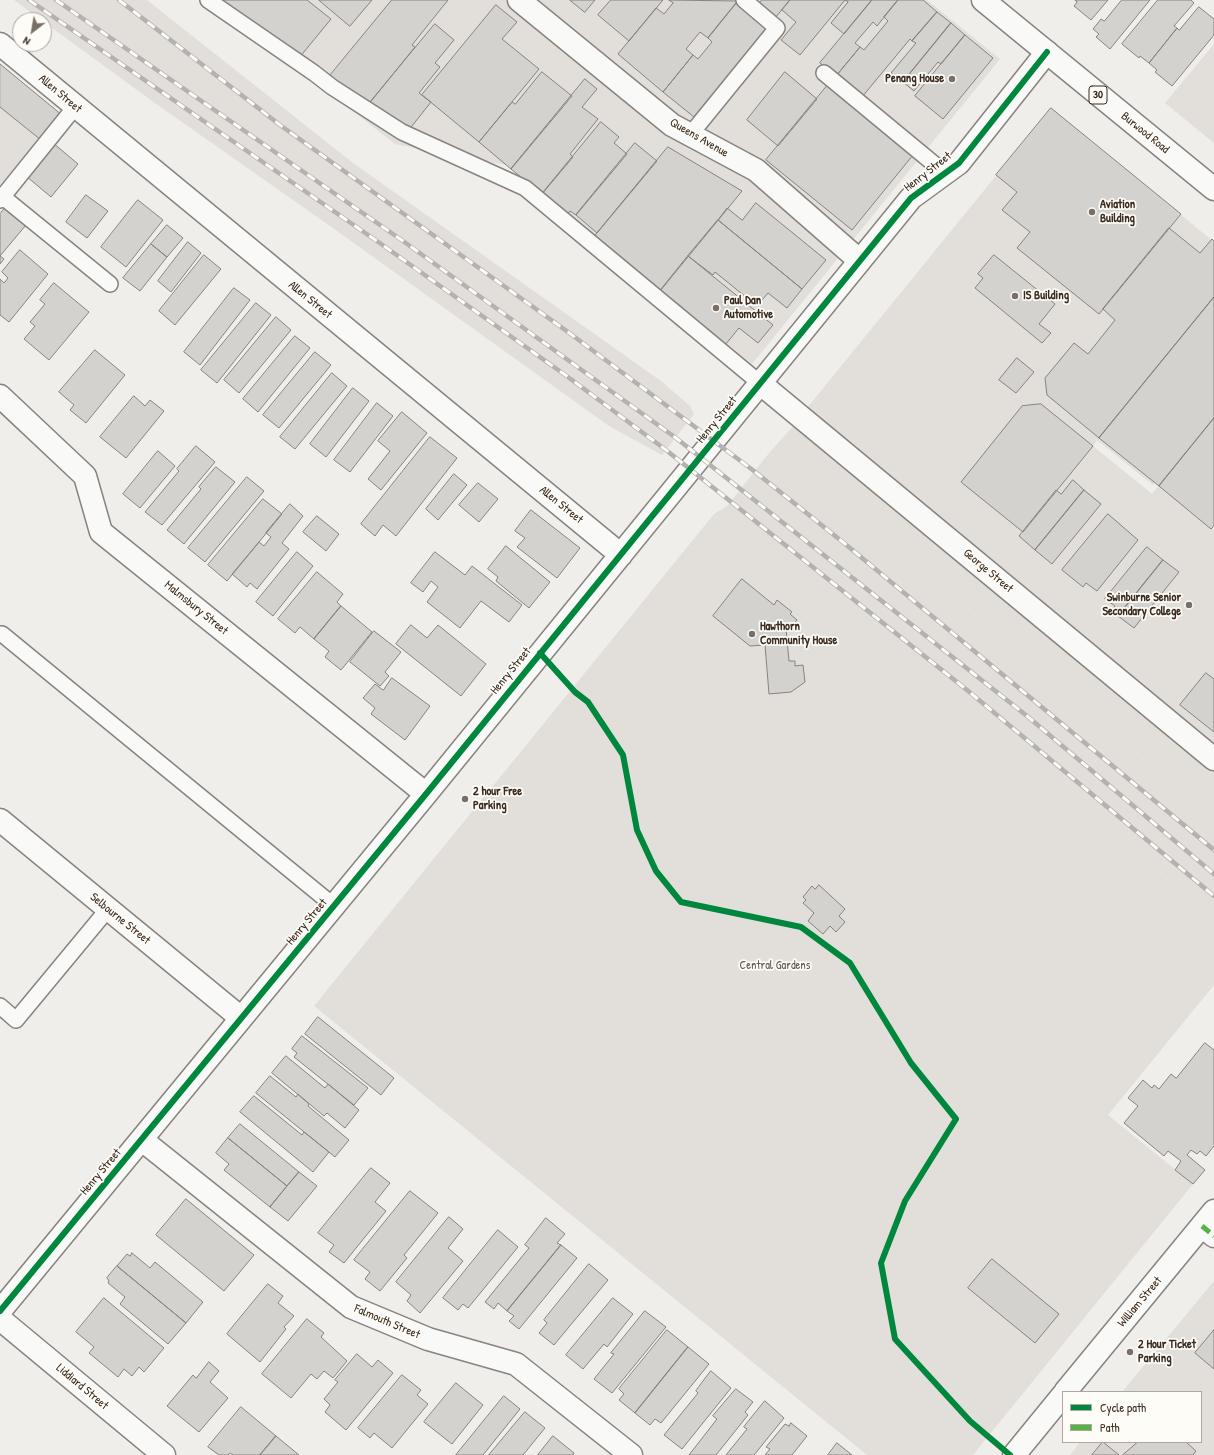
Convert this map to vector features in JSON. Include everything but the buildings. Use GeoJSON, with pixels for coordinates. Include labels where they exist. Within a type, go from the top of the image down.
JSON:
{"type":"FeatureCollection","features":[{"type":"Feature","properties":{"kind":"street","name":"Queens Avenue"},"geometry":{"type":"LineString","coordinates":[[519,0],[672,125],[756,170],[860,261]]}},
{"type":"Feature","properties":{"kind":"street","name":"Burwood Road"},"geometry":{"type":"LineString","coordinates":[[983,0],[1214,189]]}},
{"type":"Feature","properties":{"kind":"street","name":"Allen Street"},"geometry":{"type":"LineString","coordinates":[[0,44],[621,555]]}},
{"type":"Feature","properties":{"kind":"street","name":"Henry Street"},"geometry":{"type":"LineString","coordinates":[[0,1312],[426,794],[911,198],[959,162],[1047,52]]}},
{"type":"Feature","properties":{"kind":"street","name":"George Street"},"geometry":{"type":"LineString","coordinates":[[761,384],[1214,759]]}},
{"type":"Feature","properties":{"kind":"street","name":"Malmsbury Street"},"geometry":{"type":"LineString","coordinates":[[0,396],[85,476],[101,532],[426,794]]}},
{"type":"Feature","properties":{"kind":"street","name":"Selbourne Street"},"geometry":{"type":"LineString","coordinates":[[0,820],[241,1018]]}},
{"type":"Feature","properties":{"kind":"street","name":"Falmouth Street"},"geometry":{"type":"LineString","coordinates":[[142,1140],[351,1307],[428,1339],[516,1364],[631,1455]]}},
{"type":"Feature","properties":{"kind":"street","name":"William Street"},"geometry":{"type":"LineString","coordinates":[[1066,1391],[1210,1225]]}},
{"type":"Feature","properties":{"kind":"street","name":"Liddiard Street"},"geometry":{"type":"LineString","coordinates":[[0,1319],[164,1455]]}},
{"type":"Feature","properties":{"kind":"street"},"geometry":{"type":"LineString","coordinates":[[1014,1455],[1062,1396]]}},
{"type":"Feature","properties":{"kind":"lane"},"geometry":{"type":"LineString","coordinates":[[208,0],[314,72],[332,87],[402,132],[525,188],[761,384]]}},
{"type":"Feature","properties":{"kind":"lane"},"geometry":{"type":"LineString","coordinates":[[690,135],[777,28],[744,0]]}},
{"type":"Feature","properties":{"kind":"lane"},"geometry":{"type":"LineString","coordinates":[[824,73],[945,173]]}},
{"type":"Feature","properties":{"kind":"lane"},"geometry":{"type":"LineString","coordinates":[[75,107],[1,198],[110,284]]}},
{"type":"Feature","properties":{"kind":"lane"},"geometry":{"type":"LineString","coordinates":[[2,634],[334,906]]}},
{"type":"Feature","properties":{"kind":"lane"},"geometry":{"type":"LineString","coordinates":[[0,1006],[16,1020],[108,909]]}},
{"type":"Feature","properties":{"kind":"shaded area"},"geometry":{"type":"Polygon","coordinates":[[[14,0],[147,0],[353,163],[661,381],[690,406],[694,414],[662,455],[609,426],[330,226],[152,101],[52,28],[52,12],[30,12],[14,0]]]}},
{"type":"Feature","properties":{"kind":"shaded area"},"geometry":{"type":"Polygon","coordinates":[[[211,0],[927,0],[1000,59],[752,364],[511,166],[395,144],[211,0]]]}},
{"type":"Feature","properties":{"kind":"shaded area"},"geometry":{"type":"Polygon","coordinates":[[[1214,44],[1214,143],[1165,103],[1214,44]]]}},
{"type":"Feature","properties":{"kind":"shaded area"},"geometry":{"type":"Polygon","coordinates":[[[0,67],[61,117],[0,192],[0,67]]]}},
{"type":"Feature","properties":{"kind":"shaded area"},"geometry":{"type":"Polygon","coordinates":[[[1051,108],[1214,242],[1214,410],[1153,485],[1097,440],[1093,446],[1152,494],[1214,418],[1214,744],[807,408],[1051,108]]]}},
{"type":"Feature","properties":{"kind":"shaded area"},"geometry":{"type":"Polygon","coordinates":[[[769,453],[892,546],[1045,673],[1214,820],[1214,919],[982,720],[714,514],[727,506],[769,453]]]}},
{"type":"Feature","properties":{"kind":"shaded area"},"geometry":{"type":"Polygon","coordinates":[[[1214,1281],[1214,1455],[1070,1455],[1079,1443],[1202,1443],[1202,1391],[1123,1391],[1214,1281]]]}},
{"type":"Feature","properties":{"kind":"green space"},"geometry":{"type":"Polygon","coordinates":[[[797,422],[1214,768],[1214,820],[1045,673],[892,546],[769,453],[797,422]]]}},
{"type":"Feature","properties":{"kind":"green space","name":"Central Gardens"},"geometry":{"type":"Polygon","coordinates":[[[714,514],[982,720],[1214,919],[1214,985],[1108,1115],[1193,1184],[973,1455],[867,1455],[314,1006],[714,514]]]}},
{"type":"Feature","properties":{"kind":"railway"},"geometry":{"type":"LineString","coordinates":[[29,0],[384,246],[568,377],[666,450],[967,690],[1214,896]]}},
{"type":"Feature","properties":{"kind":"railway"},"geometry":{"type":"LineString","coordinates":[[56,0],[403,241],[676,438],[1027,716],[1214,874]]}},
{"type":"Feature","properties":{"kind":"railway"},"geometry":{"type":"LineString","coordinates":[[119,0],[280,125],[568,332],[754,471],[844,543],[1214,850]]}},
{"type":"Feature","properties":{"kind":"marked path"},"geometry":{"type":"LineString","coordinates":[[1202,1226],[1214,1236]]}},
{"type":"Feature","properties":{"kind":"cycle path"},"geometry":{"type":"LineString","coordinates":[[0,1311],[426,794],[911,198],[959,163],[1047,52]]}},
{"type":"Feature","properties":{"kind":"cycle path"},"geometry":{"type":"LineString","coordinates":[[540,653],[575,692],[588,702],[623,755],[637,830],[656,871],[681,902],[801,927],[850,963],[911,1063],[956,1119],[905,1201],[881,1263],[895,1339],[970,1421],[1010,1455]]}},
{"type":"Feature","properties":{"kind":"place","name":"Penang House"},"geometry":{"type":"Point","coordinates":[952,79]}},
{"type":"Feature","properties":{"kind":"place","name":"Aviation Building"},"geometry":{"type":"Point","coordinates":[1092,212]}},
{"type":"Feature","properties":{"kind":"place","name":"IS Building"},"geometry":{"type":"Point","coordinates":[1015,296]}},
{"type":"Feature","properties":{"kind":"place","name":"Paul Dan Automotive"},"geometry":{"type":"Point","coordinates":[716,308]}},
{"type":"Feature","properties":{"kind":"place","name":"Swinburne Senior Secondary College"},"geometry":{"type":"Point","coordinates":[1189,605]}},
{"type":"Feature","properties":{"kind":"place","name":"Hawthorn Community House"},"geometry":{"type":"Point","coordinates":[752,634]}},
{"type":"Feature","properties":{"kind":"place","name":"2 hour Free Parking"},"geometry":{"type":"Point","coordinates":[465,799]}},
{"type":"Feature","properties":{"kind":"place","name":"2 Hour Ticket Parking"},"geometry":{"type":"Point","coordinates":[1130,1352]}}]}
